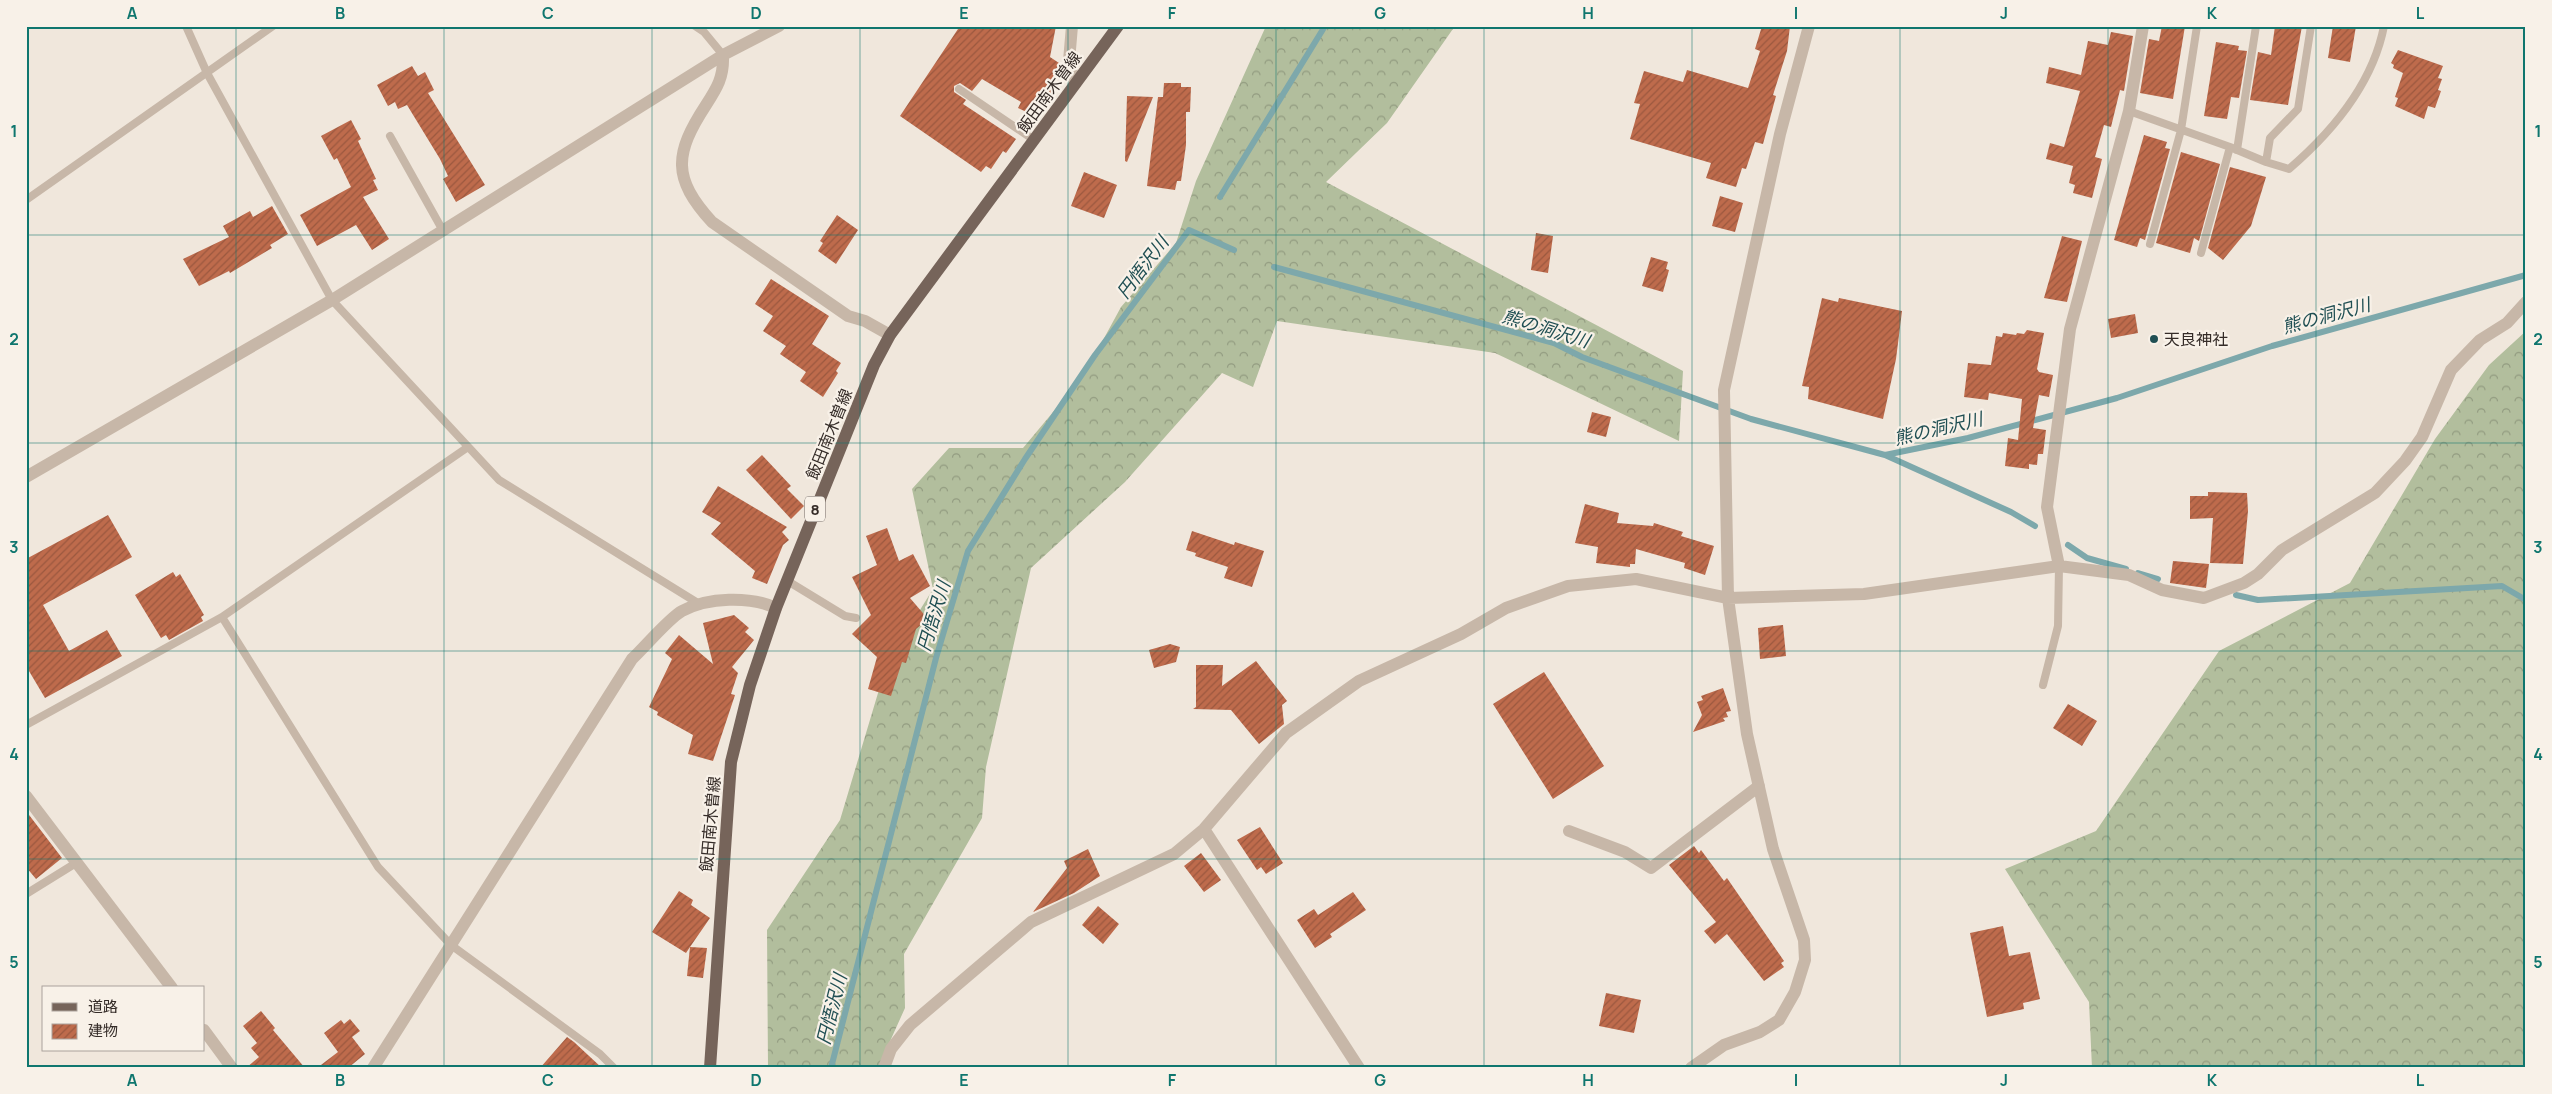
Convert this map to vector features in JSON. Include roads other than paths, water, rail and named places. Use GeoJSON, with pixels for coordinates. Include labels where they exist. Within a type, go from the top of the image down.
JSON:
{"type":"FeatureCollection","features":[{"type":"Feature","properties":{"kind":"main road","name":"飯田南木曽線"},"geometry":{"type":"LineString","coordinates":[[710,1068],[731,762],[750,685],[786,580],[874,365],[890,335],[1118,26]]}},
{"type":"Feature","properties":{"kind":"street"},"geometry":{"type":"LineString","coordinates":[[26,477],[332,300],[442,229],[723,55],[779,26]]}},
{"type":"Feature","properties":{"kind":"street"},"geometry":{"type":"LineString","coordinates":[[1072,26],[1069,61],[1075,84]]}},
{"type":"Feature","properties":{"kind":"street"},"geometry":{"type":"LineString","coordinates":[[1691,1068],[1724,1045],[1760,1032],[1779,1020],[1795,992],[1805,960],[1804,940],[1773,849],[1747,734],[1728,598],[1724,390],[1780,134],[1809,26]]}},
{"type":"Feature","properties":{"kind":"street"},"geometry":{"type":"LineString","coordinates":[[2059,566],[2048,507],[2070,329],[2129,111],[2143,26]]}},
{"type":"Feature","properties":{"kind":"street"},"geometry":{"type":"LineString","coordinates":[[723,55],[724,70],[719,85],[687,136],[682,153],[685,184],[695,203],[712,222],[848,316],[865,320],[890,335]]}},
{"type":"Feature","properties":{"kind":"street"},"geometry":{"type":"LineString","coordinates":[[884,1068],[891,1049],[910,1025],[1031,922],[1174,854],[1204,829],[1286,733],[1294,727],[1359,681],[1461,634],[1506,608],[1568,586],[1636,579],[1728,598],[1864,594],[2059,566],[2129,575],[2162,590],[2204,598],[2244,584],[2282,550],[2375,493],[2405,461],[2422,437],[2451,370],[2480,340],[2507,323],[2526,302]]}},
{"type":"Feature","properties":{"kind":"street"},"geometry":{"type":"LineString","coordinates":[[373,1068],[632,659],[681,611],[701,605],[732,600],[764,602],[776,608]]}},
{"type":"Feature","properties":{"kind":"street"},"geometry":{"type":"LineString","coordinates":[[1569,832],[1625,852],[1651,868],[1759,786]]}},
{"type":"Feature","properties":{"kind":"street"},"geometry":{"type":"LineString","coordinates":[[26,796],[170,986]]}},
{"type":"Feature","properties":{"kind":"street"},"geometry":{"type":"LineString","coordinates":[[1204,829],[1359,1068]]}},
{"type":"Feature","properties":{"kind":"street"},"geometry":{"type":"LineString","coordinates":[[205,1031],[232,1068]]}},
{"type":"Feature","properties":{"kind":"lane"},"geometry":{"type":"LineString","coordinates":[[186,26],[207,73],[332,300],[499,480],[701,605]]}},
{"type":"Feature","properties":{"kind":"lane"},"geometry":{"type":"LineString","coordinates":[[26,200],[273,26]]}},
{"type":"Feature","properties":{"kind":"lane"},"geometry":{"type":"LineString","coordinates":[[695,26],[704,32],[723,55]]}},
{"type":"Feature","properties":{"kind":"lane"},"geometry":{"type":"LineString","coordinates":[[2150,244],[2181,130],[2197,26]]}},
{"type":"Feature","properties":{"kind":"lane"},"geometry":{"type":"LineString","coordinates":[[2201,253],[2234,148],[2256,26]]}},
{"type":"Feature","properties":{"kind":"lane"},"geometry":{"type":"LineString","coordinates":[[2266,162],[2270,138],[2298,109],[2311,26]]}},
{"type":"Feature","properties":{"kind":"lane"},"geometry":{"type":"LineString","coordinates":[[2129,111],[2234,148],[2266,162],[2289,168],[2304,156],[2353,100],[2377,56],[2384,26]]}},
{"type":"Feature","properties":{"kind":"lane"},"geometry":{"type":"LineString","coordinates":[[959,88],[1034,140]]}},
{"type":"Feature","properties":{"kind":"lane"},"geometry":{"type":"LineString","coordinates":[[390,136],[442,229]]}},
{"type":"Feature","properties":{"kind":"lane"},"geometry":{"type":"LineString","coordinates":[[26,726],[222,617],[468,447]]}},
{"type":"Feature","properties":{"kind":"lane"},"geometry":{"type":"LineString","coordinates":[[2043,685],[2058,626],[2059,566]]}},
{"type":"Feature","properties":{"kind":"lane"},"geometry":{"type":"LineString","coordinates":[[786,580],[845,616],[856,618]]}},
{"type":"Feature","properties":{"kind":"lane"},"geometry":{"type":"LineString","coordinates":[[222,617],[378,867],[451,945],[600,1054],[614,1068]]}},
{"type":"Feature","properties":{"kind":"lane"},"geometry":{"type":"LineString","coordinates":[[26,894],[76,862]]}},
{"type":"Feature","properties":{"kind":"waterway","name":"円悟沢川"},"geometry":{"type":"LineString","coordinates":[[1220,197],[1325,26]]}},
{"type":"Feature","properties":{"kind":"waterway","name":"円悟沢川"},"geometry":{"type":"LineString","coordinates":[[831,1068],[936,658],[968,551],[1025,459],[1095,355],[1189,230],[1234,250]]}},
{"type":"Feature","properties":{"kind":"waterway","name":"熊の洞沢川"},"geometry":{"type":"LineString","coordinates":[[1274,267],[1554,343],[1582,357],[1751,419],[1885,455],[1968,438],[2117,398],[2272,346],[2526,275]]}},
{"type":"Feature","properties":{"kind":"waterway"},"geometry":{"type":"LineString","coordinates":[[1885,455],[2011,512],[2035,526]]}},
{"type":"Feature","properties":{"kind":"waterway"},"geometry":{"type":"LineString","coordinates":[[2068,545],[2087,558],[2126,569]]}},
{"type":"Feature","properties":{"kind":"waterway"},"geometry":{"type":"LineString","coordinates":[[2138,573],[2158,579]]}},
{"type":"Feature","properties":{"kind":"waterway"},"geometry":{"type":"LineString","coordinates":[[2236,595],[2258,600],[2502,586],[2526,600]]}},
{"type":"Feature","properties":{"kind":"place","name":"天良神社"},"geometry":{"type":"Point","coordinates":[2154,339]}}]}
